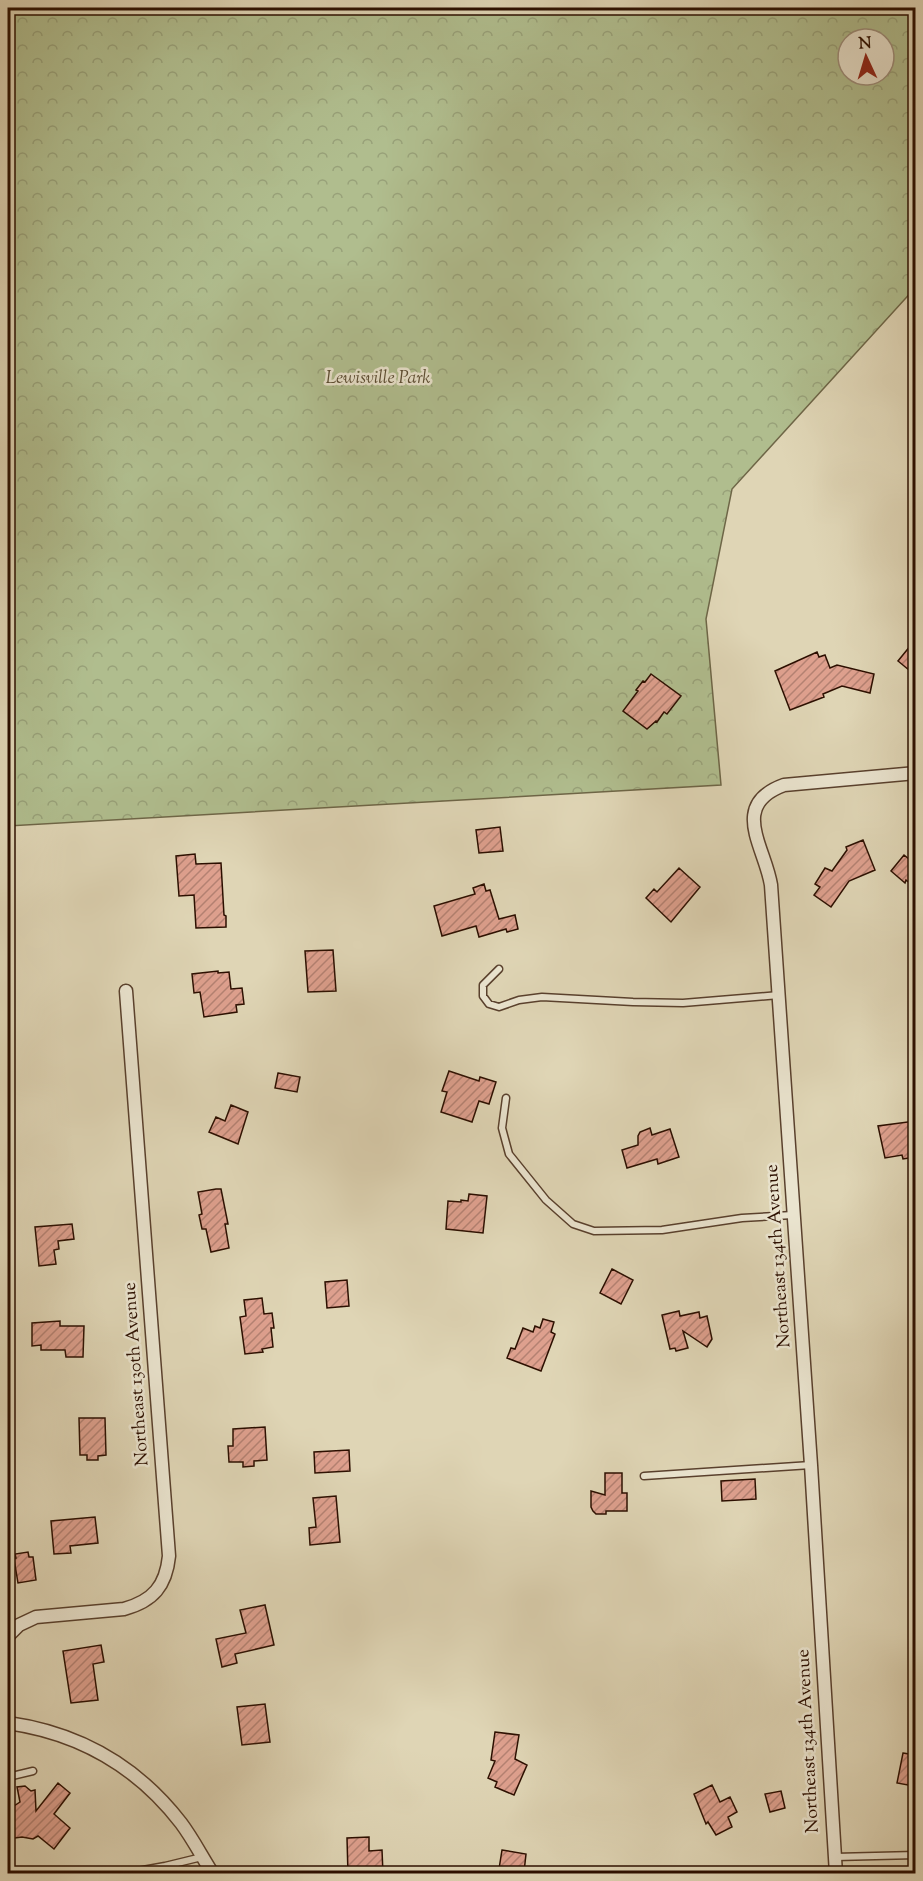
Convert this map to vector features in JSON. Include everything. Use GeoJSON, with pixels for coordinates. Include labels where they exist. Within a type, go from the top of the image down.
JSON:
{"type":"FeatureCollection","features":[{"type":"Feature","properties":{"kind":"street","name":"Northeast 134th Avenue"},"geometry":{"type":"LineString","coordinates":[[836,1874],[811,1465],[769,871],[754,831],[755,812],[765,795],[784,785],[915,773]]}},
{"type":"Feature","properties":{"kind":"street","name":"Northeast 130th Avenue"},"geometry":{"type":"LineString","coordinates":[[8,1636],[19,1625],[36,1617],[136,1606],[156,1591],[168,1568],[126,992]]}},
{"type":"Feature","properties":{"kind":"street"},"geometry":{"type":"LineString","coordinates":[[8,1723],[57,1733],[86,1744],[139,1779],[162,1800],[182,1825],[213,1874]]}},
{"type":"Feature","properties":{"kind":"lane"},"geometry":{"type":"LineString","coordinates":[[499,969],[483,985],[483,996],[489,1004],[499,1007],[519,1000],[542,997],[683,1003],[778,995]]}},
{"type":"Feature","properties":{"kind":"lane"},"geometry":{"type":"LineString","coordinates":[[506,1098],[502,1128],[509,1154],[546,1200],[573,1224],[594,1231],[662,1230],[742,1218],[794,1215]]}},
{"type":"Feature","properties":{"kind":"lane"},"geometry":{"type":"LineString","coordinates":[[645,1476],[811,1465]]}},
{"type":"Feature","properties":{"kind":"lane"},"geometry":{"type":"LineString","coordinates":[[8,1778],[33,1771]]}},
{"type":"Feature","properties":{"kind":"lane"},"geometry":{"type":"LineString","coordinates":[[834,1857],[915,1855]]}},
{"type":"Feature","properties":{"kind":"lane"},"geometry":{"type":"LineString","coordinates":[[121,1874],[202,1857]]}},
{"type":"Feature","properties":{"kind":"green space","name":"Lewisville Park"},"geometry":{"type":"Polygon","coordinates":[[[8,8],[915,8],[915,288],[732,489],[706,619],[721,785],[8,826],[8,8]]]}},
{"type":"Feature","properties":{"kind":"building"},"geometry":{"type":"Polygon","coordinates":[[[915,640],[915,675],[898,661],[915,640]]]}},
{"type":"Feature","properties":{"kind":"building"},"geometry":{"type":"Polygon","coordinates":[[[817,652],[819,657],[825,655],[830,668],[837,665],[874,674],[870,693],[842,686],[823,694],[824,697],[790,710],[775,671],[817,652]]]}},
{"type":"Feature","properties":{"kind":"building"},"geometry":{"type":"Polygon","coordinates":[[[651,674],[681,696],[667,714],[664,712],[657,722],[647,729],[623,711],[638,691],[636,690],[651,674]]]}},
{"type":"Feature","properties":{"kind":"building"},"geometry":{"type":"Polygon","coordinates":[[[500,827],[503,851],[479,853],[476,830],[500,827]]]}},
{"type":"Feature","properties":{"kind":"building"},"geometry":{"type":"Polygon","coordinates":[[[863,840],[875,870],[849,881],[831,907],[814,895],[820,887],[815,884],[825,868],[832,871],[847,850],[846,847],[863,840]]]}},
{"type":"Feature","properties":{"kind":"building"},"geometry":{"type":"Polygon","coordinates":[[[915,851],[915,888],[891,871],[904,855],[909,859],[915,851]]]}},
{"type":"Feature","properties":{"kind":"building"},"geometry":{"type":"Polygon","coordinates":[[[195,854],[196,864],[221,863],[226,927],[196,928],[194,895],[179,896],[176,856],[195,854]]]}},
{"type":"Feature","properties":{"kind":"building"},"geometry":{"type":"Polygon","coordinates":[[[679,868],[700,887],[671,922],[646,898],[654,889],[657,892],[679,868]]]}},
{"type":"Feature","properties":{"kind":"building"},"geometry":{"type":"Polygon","coordinates":[[[484,884],[486,891],[490,890],[499,919],[515,915],[518,929],[507,932],[506,929],[479,937],[476,926],[442,936],[434,906],[475,894],[473,888],[484,884]]]}},
{"type":"Feature","properties":{"kind":"building"},"geometry":{"type":"Polygon","coordinates":[[[333,950],[336,991],[308,992],[305,951],[333,950]]]}},
{"type":"Feature","properties":{"kind":"building"},"geometry":{"type":"Polygon","coordinates":[[[218,971],[218,973],[229,972],[231,989],[242,988],[244,1004],[236,1005],[237,1012],[204,1017],[200,992],[194,993],[192,974],[218,971]]]}},
{"type":"Feature","properties":{"kind":"building"},"geometry":{"type":"Polygon","coordinates":[[[449,1071],[479,1081],[480,1077],[496,1082],[489,1104],[479,1101],[472,1122],[441,1112],[447,1092],[442,1091],[449,1071]]]}},
{"type":"Feature","properties":{"kind":"building"},"geometry":{"type":"Polygon","coordinates":[[[278,1073],[300,1077],[297,1092],[275,1088],[278,1073]]]}},
{"type":"Feature","properties":{"kind":"building"},"geometry":{"type":"Polygon","coordinates":[[[231,1105],[248,1112],[238,1144],[209,1132],[216,1117],[225,1121],[231,1105]]]}},
{"type":"Feature","properties":{"kind":"building"},"geometry":{"type":"Polygon","coordinates":[[[915,1121],[915,1157],[903,1159],[902,1155],[885,1158],[878,1126],[915,1121]]]}},
{"type":"Feature","properties":{"kind":"building"},"geometry":{"type":"Polygon","coordinates":[[[650,1128],[652,1135],[670,1129],[679,1157],[658,1164],[657,1159],[627,1168],[622,1150],[638,1145],[640,1132],[650,1128]]]}},
{"type":"Feature","properties":{"kind":"building"},"geometry":{"type":"Polygon","coordinates":[[[221,1189],[228,1224],[225,1224],[229,1248],[211,1252],[206,1229],[202,1229],[198,1192],[221,1189]]]}},
{"type":"Feature","properties":{"kind":"building"},"geometry":{"type":"Polygon","coordinates":[[[469,1194],[487,1196],[483,1233],[446,1229],[448,1201],[468,1201],[469,1194]]]}},
{"type":"Feature","properties":{"kind":"building"},"geometry":{"type":"Polygon","coordinates":[[[72,1224],[74,1239],[58,1241],[59,1249],[54,1250],[56,1264],[39,1266],[35,1227],[72,1224]]]}},
{"type":"Feature","properties":{"kind":"building"},"geometry":{"type":"Polygon","coordinates":[[[612,1269],[633,1280],[621,1304],[600,1293],[612,1269]]]}},
{"type":"Feature","properties":{"kind":"building"},"geometry":{"type":"Polygon","coordinates":[[[347,1280],[349,1306],[327,1308],[325,1282],[347,1280]]]}},
{"type":"Feature","properties":{"kind":"building"},"geometry":{"type":"Polygon","coordinates":[[[262,1298],[264,1314],[272,1313],[273,1347],[262,1349],[263,1352],[245,1354],[240,1317],[246,1316],[244,1300],[262,1298]]]}},
{"type":"Feature","properties":{"kind":"building"},"geometry":{"type":"Polygon","coordinates":[[[679,1311],[680,1316],[699,1312],[700,1318],[707,1316],[712,1339],[707,1347],[683,1331],[688,1348],[676,1351],[675,1348],[670,1349],[662,1315],[679,1311]]]}},
{"type":"Feature","properties":{"kind":"building"},"geometry":{"type":"Polygon","coordinates":[[[543,1319],[554,1322],[551,1332],[555,1334],[541,1371],[507,1358],[511,1348],[515,1349],[523,1328],[533,1332],[535,1326],[540,1328],[543,1319]]]}},
{"type":"Feature","properties":{"kind":"building"},"geometry":{"type":"Polygon","coordinates":[[[60,1321],[60,1326],[84,1326],[83,1357],[66,1357],[65,1350],[41,1350],[41,1345],[32,1346],[32,1323],[60,1321]]]}},
{"type":"Feature","properties":{"kind":"building"},"geometry":{"type":"Polygon","coordinates":[[[79,1418],[105,1418],[106,1455],[98,1456],[98,1460],[87,1460],[87,1455],[80,1455],[79,1418]]]}},
{"type":"Feature","properties":{"kind":"building"},"geometry":{"type":"Polygon","coordinates":[[[265,1427],[267,1460],[254,1461],[254,1466],[243,1467],[243,1462],[229,1462],[228,1446],[233,1446],[233,1429],[265,1427]]]}},
{"type":"Feature","properties":{"kind":"building"},"geometry":{"type":"Polygon","coordinates":[[[349,1450],[350,1471],[315,1473],[314,1452],[349,1450]]]}},
{"type":"Feature","properties":{"kind":"building"},"geometry":{"type":"Polygon","coordinates":[[[605,1473],[622,1473],[622,1493],[627,1493],[627,1511],[606,1511],[606,1514],[596,1514],[593,1511],[591,1491],[605,1495],[605,1473]]]}},
{"type":"Feature","properties":{"kind":"building"},"geometry":{"type":"Polygon","coordinates":[[[755,1479],[756,1499],[722,1501],[721,1481],[755,1479]]]}},
{"type":"Feature","properties":{"kind":"building"},"geometry":{"type":"Polygon","coordinates":[[[336,1496],[340,1542],[310,1545],[309,1528],[316,1527],[313,1498],[336,1496]]]}},
{"type":"Feature","properties":{"kind":"building"},"geometry":{"type":"Polygon","coordinates":[[[95,1517],[98,1543],[70,1546],[71,1553],[54,1554],[51,1521],[95,1517]]]}},
{"type":"Feature","properties":{"kind":"building"},"geometry":{"type":"Polygon","coordinates":[[[28,1552],[29,1557],[33,1557],[36,1580],[18,1583],[15,1554],[28,1552]]]}},
{"type":"Feature","properties":{"kind":"building"},"geometry":{"type":"Polygon","coordinates":[[[265,1605],[274,1645],[235,1654],[237,1663],[222,1667],[216,1639],[246,1633],[240,1610],[265,1605]]]}},
{"type":"Feature","properties":{"kind":"building"},"geometry":{"type":"Polygon","coordinates":[[[101,1645],[104,1662],[93,1664],[98,1700],[71,1703],[63,1651],[101,1645]]]}},
{"type":"Feature","properties":{"kind":"building"},"geometry":{"type":"Polygon","coordinates":[[[265,1704],[270,1742],[242,1745],[237,1707],[265,1704]]]}},
{"type":"Feature","properties":{"kind":"building"},"geometry":{"type":"Polygon","coordinates":[[[495,1732],[519,1735],[515,1759],[527,1765],[514,1795],[495,1787],[497,1782],[488,1778],[495,1761],[491,1760],[495,1732]]]}},
{"type":"Feature","properties":{"kind":"building"},"geometry":{"type":"Polygon","coordinates":[[[903,1753],[915,1755],[913,1786],[897,1783],[903,1753]]]}},
{"type":"Feature","properties":{"kind":"building"},"geometry":{"type":"Polygon","coordinates":[[[58,1783],[70,1793],[54,1814],[70,1828],[54,1849],[38,1836],[33,1839],[22,1837],[8,1839],[8,1810],[20,1802],[17,1787],[25,1786],[31,1791],[35,1790],[36,1811],[58,1783]]]}},
{"type":"Feature","properties":{"kind":"building"},"geometry":{"type":"Polygon","coordinates":[[[712,1785],[720,1802],[730,1797],[737,1812],[728,1817],[732,1827],[716,1835],[708,1822],[706,1824],[694,1794],[712,1785]]]}},
{"type":"Feature","properties":{"kind":"building"},"geometry":{"type":"Polygon","coordinates":[[[781,1791],[785,1808],[770,1812],[765,1794],[781,1791]]]}},
{"type":"Feature","properties":{"kind":"building"},"geometry":{"type":"Polygon","coordinates":[[[369,1837],[369,1851],[382,1850],[383,1874],[348,1874],[347,1838],[369,1837]]]}},
{"type":"Feature","properties":{"kind":"building"},"geometry":{"type":"Polygon","coordinates":[[[502,1850],[526,1854],[524,1872],[499,1869],[502,1850]]]}}]}
